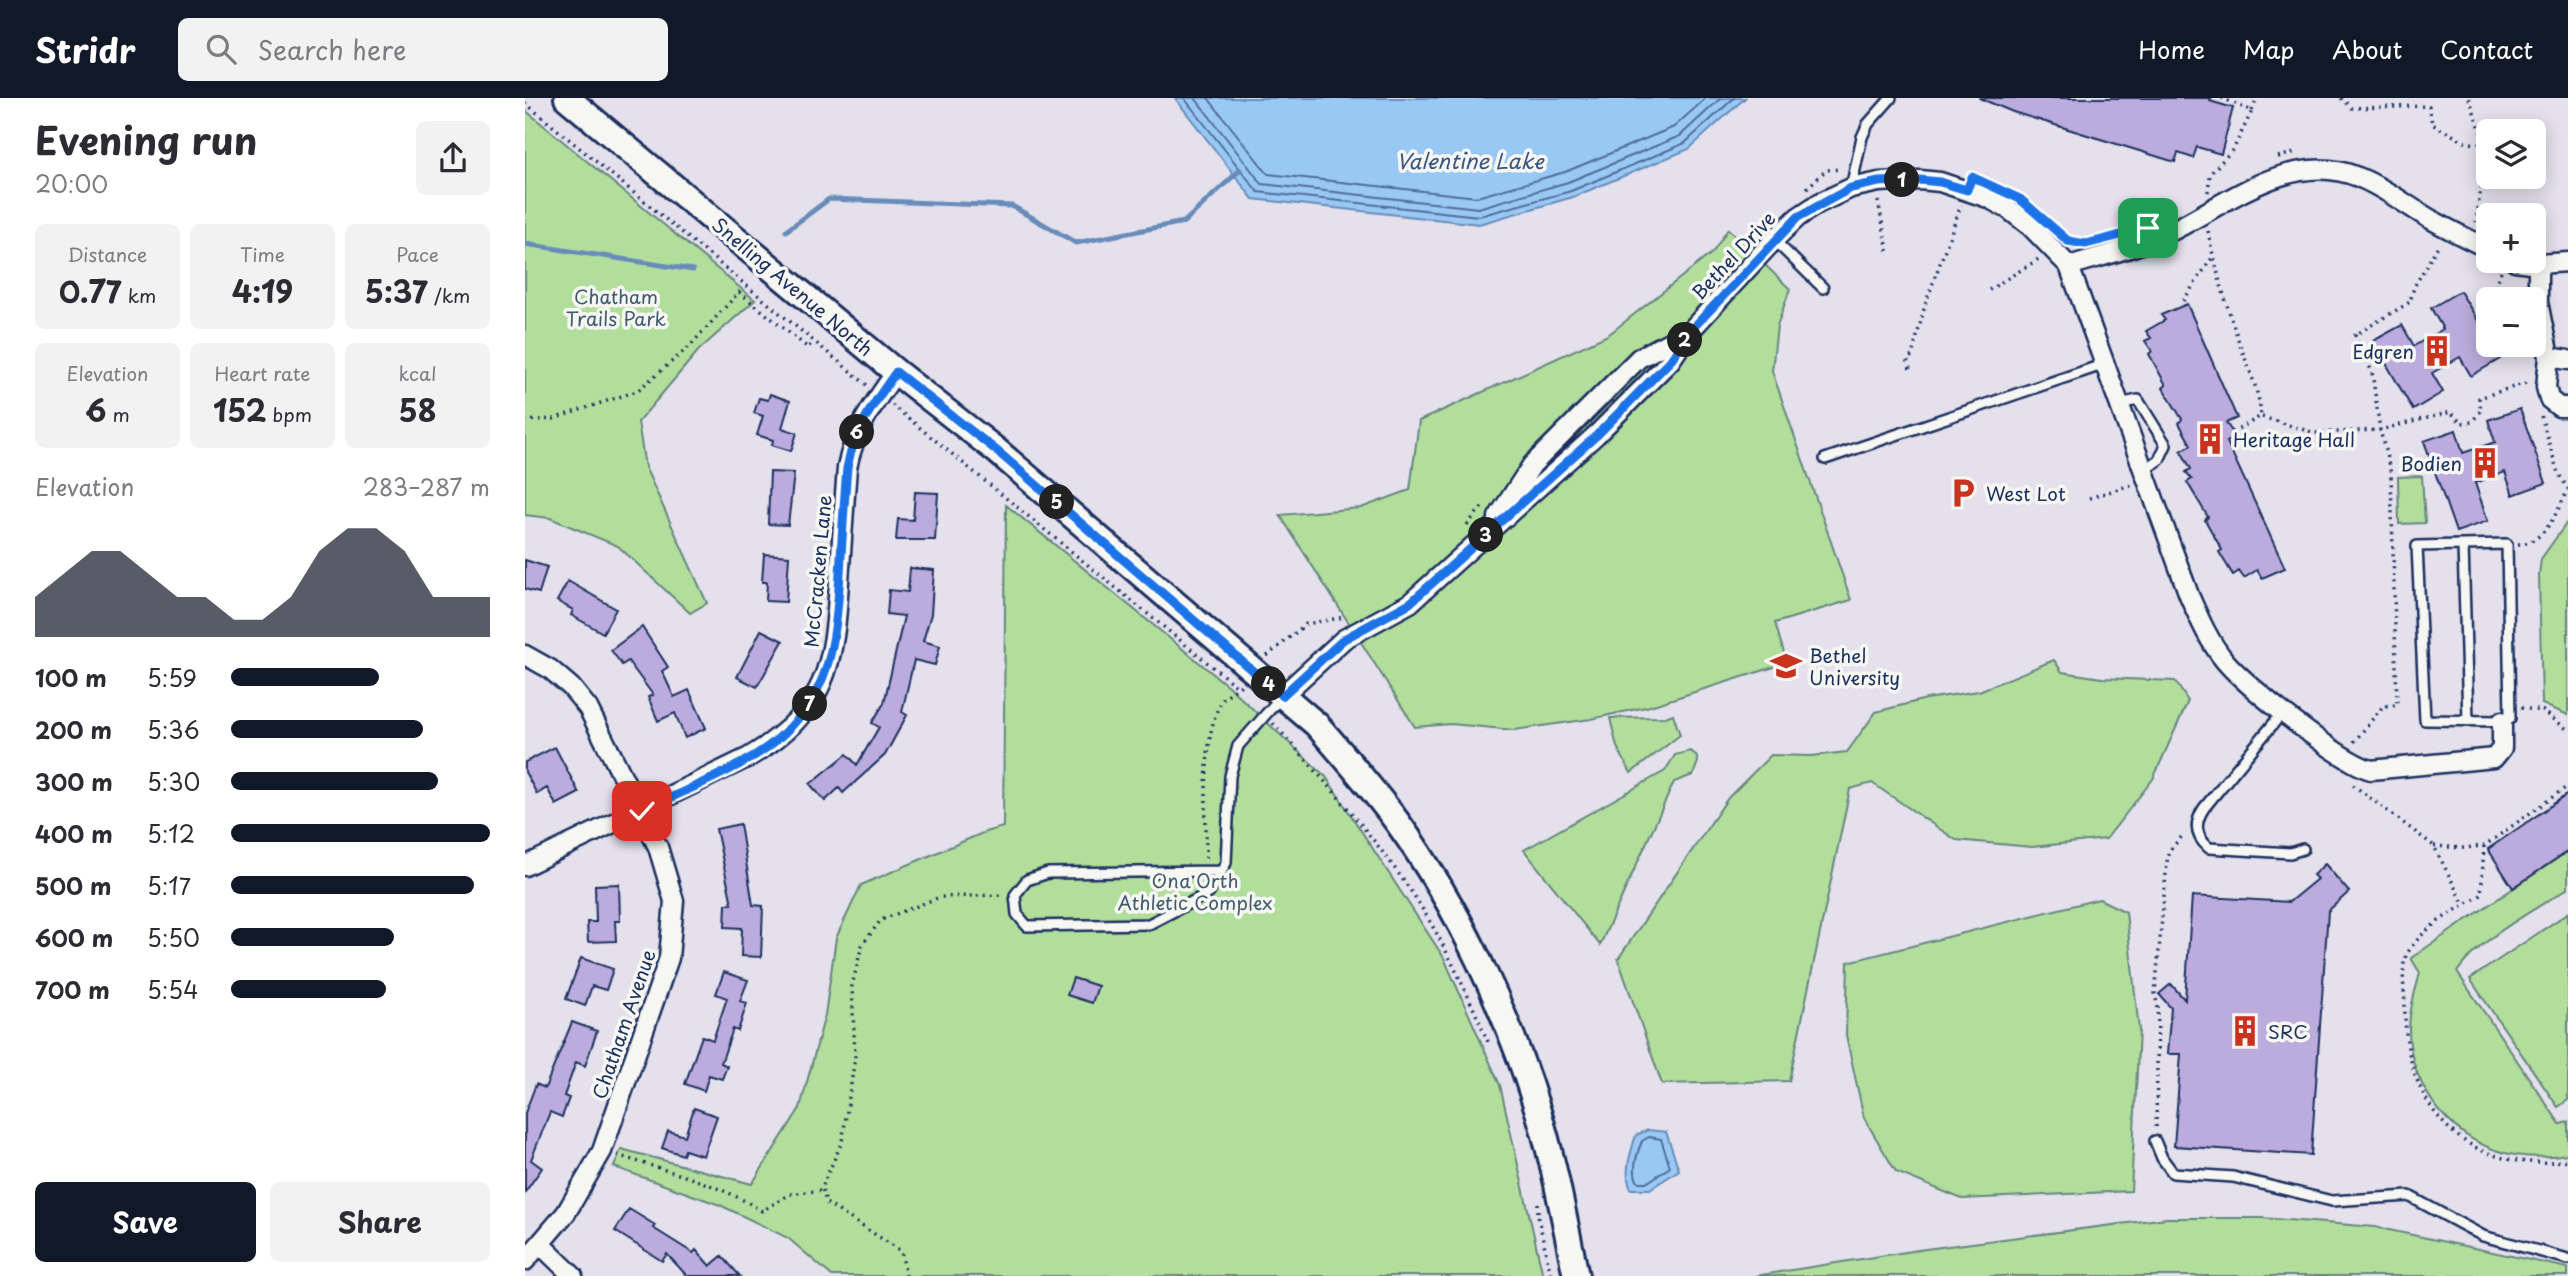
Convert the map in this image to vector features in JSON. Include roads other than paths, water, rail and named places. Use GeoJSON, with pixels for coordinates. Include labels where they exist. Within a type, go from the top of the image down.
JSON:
{"type":"FeatureCollection","features":[{"type":"Feature","properties":{"kind":"street","name":"Snelling Avenue North"},"geometry":{"type":"LineString","coordinates":[[568,98],[896,372],[997,451],[1317,725],[1384,805],[1429,870],[1459,924],[1515,1044],[1537,1107],[1576,1276]]}},
{"type":"Feature","properties":{"kind":"street"},"geometry":{"type":"LineString","coordinates":[[2476,243],[2377,186],[2336,170],[2292,173],[2274,179],[2156,239],[2069,266],[2189,595],[2212,643],[2226,662],[2342,757],[2359,767],[2371,770],[2487,761],[2494,758],[2502,748],[2506,714]]}},
{"type":"Feature","properties":{"kind":"street","name":"Bethel Drive"},"geometry":{"type":"LineString","coordinates":[[1282,696],[1344,639],[1410,603],[1483,538],[1603,429],[1670,361],[1691,330],[1798,217],[1851,188],[1879,182],[1920,180],[1940,182],[1967,190],[2008,209],[2031,227],[2069,266]]}},
{"type":"Feature","properties":{"kind":"street"},"geometry":{"type":"LineString","coordinates":[[2546,263],[2568,262]]}},
{"type":"Feature","properties":{"kind":"street"},"geometry":{"type":"LineString","coordinates":[[2537,273],[2538,302],[2549,357],[2546,387],[2549,399],[2559,407],[2568,407]]}},
{"type":"Feature","properties":{"kind":"street","name":"Bethel Drive"},"geometry":{"type":"LineString","coordinates":[[1483,538],[1532,465],[1639,358],[1691,330]]}},
{"type":"Feature","properties":{"kind":"street"},"geometry":{"type":"LineString","coordinates":[[2549,357],[2568,360]]}},
{"type":"Feature","properties":{"kind":"street","name":"McCracken Lane"},"geometry":{"type":"LineString","coordinates":[[525,866],[642,811],[773,743],[793,725],[810,704],[823,680],[835,640],[847,468],[851,446],[863,419],[896,372]]}},
{"type":"Feature","properties":{"kind":"street","name":"Chatham Avenue"},"geometry":{"type":"LineString","coordinates":[[525,655],[550,669],[571,687],[588,708],[642,811],[674,901],[674,928],[666,968],[601,1150],[566,1213],[525,1261]]}},
{"type":"Feature","properties":{"kind":"street"},"geometry":{"type":"LineString","coordinates":[[541,1245],[573,1276]]}},
{"type":"Feature","properties":{"kind":"lane"},"geometry":{"type":"LineString","coordinates":[[1851,188],[1862,137],[1868,124],[1891,98]]}},
{"type":"Feature","properties":{"kind":"lane"},"geometry":{"type":"LineString","coordinates":[[1774,240],[1823,288]]}},
{"type":"Feature","properties":{"kind":"lane"},"geometry":{"type":"LineString","coordinates":[[1825,459],[2105,364]]}},
{"type":"Feature","properties":{"kind":"lane"},"geometry":{"type":"LineString","coordinates":[[2119,404],[2138,400],[2166,445],[2159,460],[2144,470]]}},
{"type":"Feature","properties":{"kind":"lane"},"geometry":{"type":"LineString","coordinates":[[2507,544],[2506,714],[2468,721],[2424,720],[2417,546],[2463,545],[2507,544]]}},
{"type":"Feature","properties":{"kind":"lane"},"geometry":{"type":"LineString","coordinates":[[2463,545],[2468,721]]}},
{"type":"Feature","properties":{"kind":"lane"},"geometry":{"type":"LineString","coordinates":[[1222,871],[1206,869],[1048,873],[1027,880],[1015,895],[1017,914],[1027,926],[1149,924],[1209,893],[1222,871],[1226,863],[1230,776],[1238,746],[1282,696]]}},
{"type":"Feature","properties":{"kind":"lane"},"geometry":{"type":"LineString","coordinates":[[2284,711],[2197,819],[2200,841],[2209,848],[2290,853],[2303,849]]}},
{"type":"Feature","properties":{"kind":"lane"},"geometry":{"type":"LineString","coordinates":[[2155,1141],[2173,1174],[2233,1177],[2332,1201],[2409,1196],[2483,1236],[2568,1259]]}},
{"type":"Feature","properties":{"kind":"water","name":"Valentine Lake"},"geometry":{"type":"Polygon","coordinates":[[[1175,98],[1745,98],[1689,149],[1573,197],[1479,224],[1253,199],[1175,98]]]}},
{"type":"Feature","properties":{"kind":"water"},"geometry":{"type":"Polygon","coordinates":[[[1648,1130],[1666,1132],[1679,1170],[1650,1189],[1631,1189],[1628,1169],[1632,1148],[1636,1135],[1648,1130]]]}},
{"type":"Feature","properties":{"kind":"waterway"},"geometry":{"type":"LineString","coordinates":[[786,231],[829,199],[1012,206],[1076,243],[1184,222],[1240,170]]}},
{"type":"Feature","properties":{"kind":"waterway"},"geometry":{"type":"LineString","coordinates":[[525,244],[693,270]]}},
{"type":"Feature","properties":{"kind":"place","name":"Edgren"},"geometry":{"type":"Point","coordinates":[2437,351]}},
{"type":"Feature","properties":{"kind":"place","name":"Heritage Hall"},"geometry":{"type":"Point","coordinates":[2210,439]}},
{"type":"Feature","properties":{"kind":"place","name":"Bodien"},"geometry":{"type":"Point","coordinates":[2485,463]}},
{"type":"Feature","properties":{"kind":"place","name":"West Lot"},"geometry":{"type":"Point","coordinates":[1963,493]}},
{"type":"Feature","properties":{"kind":"place","name":"Bethel University"},"geometry":{"type":"Point","coordinates":[1786,666]}},
{"type":"Feature","properties":{"kind":"place","name":"SRC"},"geometry":{"type":"Point","coordinates":[2245,1031]}},
{"type":"Feature","properties":{"kind":"park label","name":"Chatham Trails Park"},"geometry":{"type":"Point","coordinates":[616,307]}},
{"type":"Feature","properties":{"kind":"park label","name":"Ona Orth Athletic Complex"},"geometry":{"type":"Point","coordinates":[1195,891]}}]}
